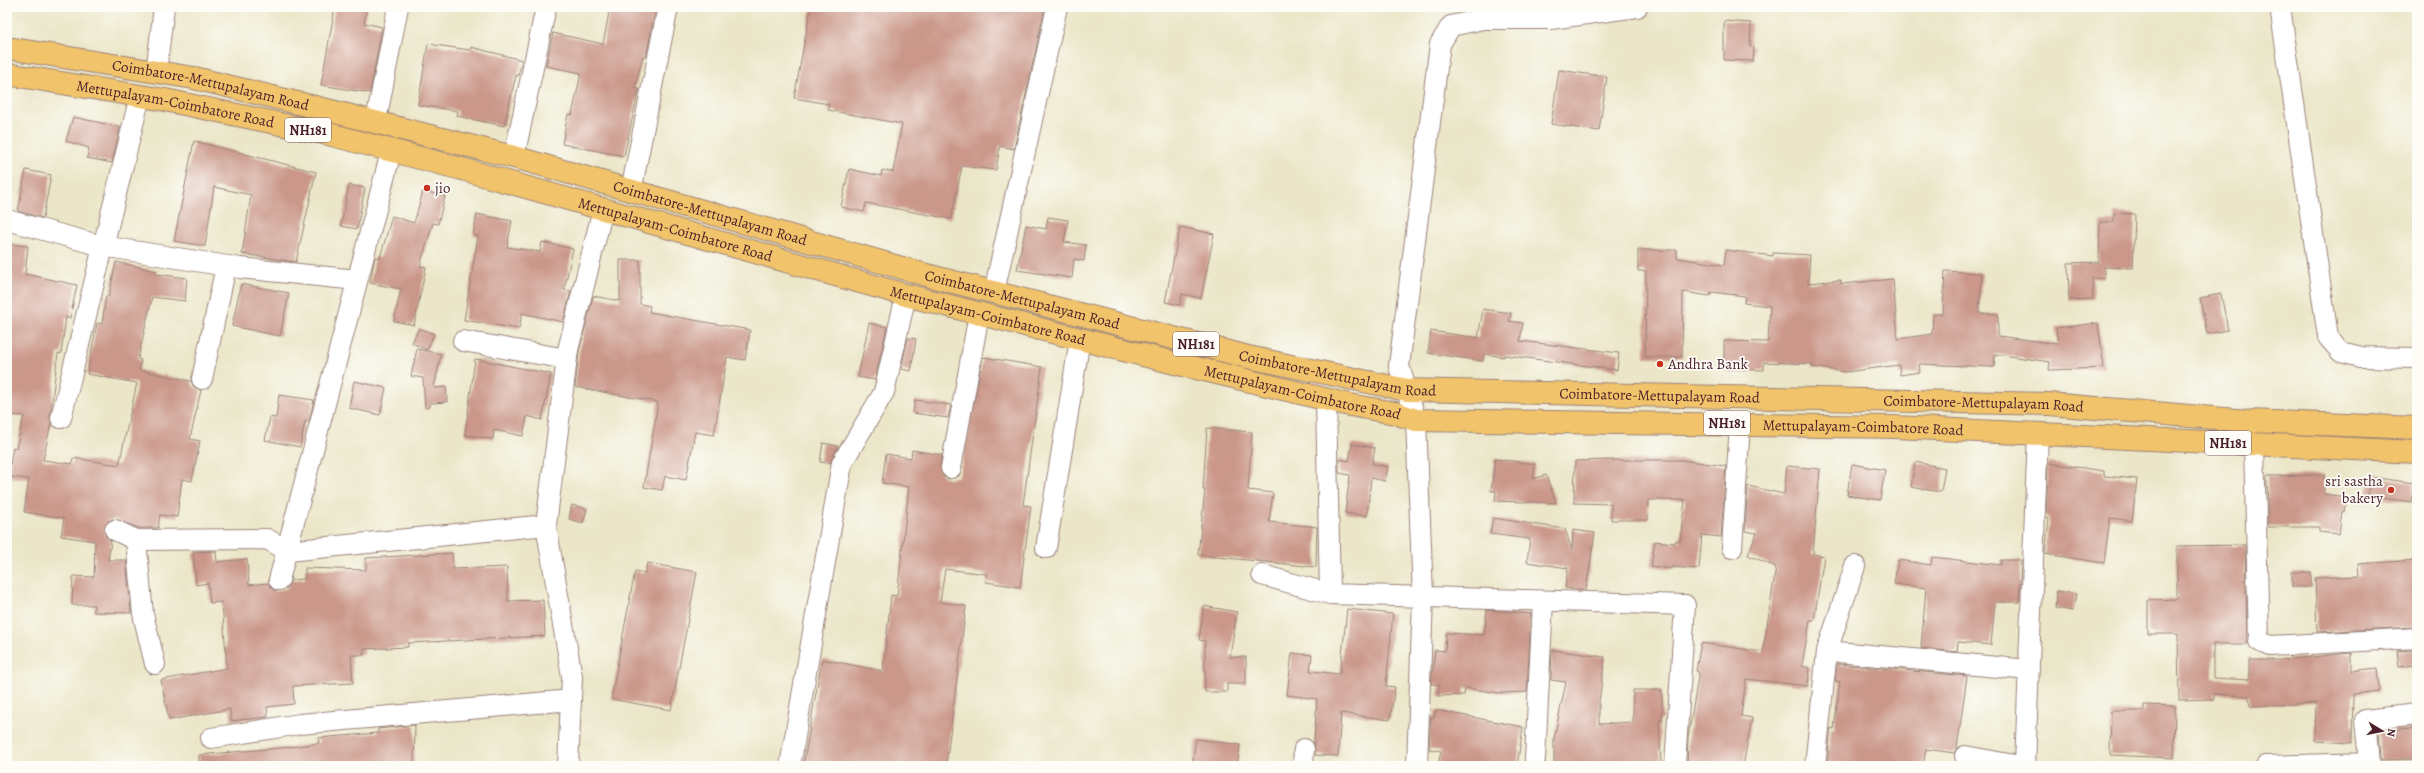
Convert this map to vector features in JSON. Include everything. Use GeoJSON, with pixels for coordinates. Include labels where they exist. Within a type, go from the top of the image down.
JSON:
{"type":"FeatureCollection","features":[{"type":"Feature","properties":{"kind":"highway","name":"Coimbatore-Mettupalayam Road"},"geometry":{"type":"LineString","coordinates":[[7,48],[194,78],[331,110],[514,157],[930,276],[1248,357],[1407,390],[2048,404],[2248,421],[2417,428]]}},
{"type":"Feature","properties":{"kind":"highway","name":"Mettupalayam-Coimbatore Road"},"geometry":{"type":"LineString","coordinates":[[7,74],[140,96],[328,134],[603,209],[906,296],[1326,399],[1395,413],[1416,420],[1740,424],[2038,433],[2417,452]]}},
{"type":"Feature","properties":{"kind":"highway"},"geometry":{"type":"LineString","coordinates":[[328,134],[331,110]]}},
{"type":"Feature","properties":{"kind":"highway"},"geometry":{"type":"LineString","coordinates":[[379,122],[384,150]]}},
{"type":"Feature","properties":{"kind":"street"},"geometry":{"type":"LineString","coordinates":[[156,72],[164,7]]}},
{"type":"Feature","properties":{"kind":"street"},"geometry":{"type":"LineString","coordinates":[[379,122],[398,7]]}},
{"type":"Feature","properties":{"kind":"street"},"geometry":{"type":"LineString","coordinates":[[514,157],[546,7]]}},
{"type":"Feature","properties":{"kind":"street"},"geometry":{"type":"LineString","coordinates":[[631,190],[668,7]]}},
{"type":"Feature","properties":{"kind":"street"},"geometry":{"type":"LineString","coordinates":[[994,292],[1057,7]]}},
{"type":"Feature","properties":{"kind":"street"},"geometry":{"type":"LineString","coordinates":[[1417,766],[1423,598],[1416,420],[1398,366],[1440,44],[1451,26],[1484,13],[1551,13],[1637,7]]}},
{"type":"Feature","properties":{"kind":"street"},"geometry":{"type":"LineString","coordinates":[[2280,7],[2328,337],[2342,352],[2361,357],[2417,358]]}},
{"type":"Feature","properties":{"kind":"street"},"geometry":{"type":"LineString","coordinates":[[62,418],[102,246],[140,96]]}},
{"type":"Feature","properties":{"kind":"street"},"geometry":{"type":"LineString","coordinates":[[279,580],[288,551],[357,280],[384,150]]}},
{"type":"Feature","properties":{"kind":"street"},"geometry":{"type":"LineString","coordinates":[[568,766],[572,677],[546,525],[567,359],[603,209]]}},
{"type":"Feature","properties":{"kind":"street"},"geometry":{"type":"LineString","coordinates":[[7,220],[102,246],[226,266],[357,280]]}},
{"type":"Feature","properties":{"kind":"street"},"geometry":{"type":"LineString","coordinates":[[202,379],[226,266]]}},
{"type":"Feature","properties":{"kind":"street"},"geometry":{"type":"LineString","coordinates":[[790,766],[842,462],[884,392],[906,296]]}},
{"type":"Feature","properties":{"kind":"street"},"geometry":{"type":"LineString","coordinates":[[951,468],[979,314]]}},
{"type":"Feature","properties":{"kind":"street"},"geometry":{"type":"LineString","coordinates":[[1046,548],[1080,339]]}},
{"type":"Feature","properties":{"kind":"street"},"geometry":{"type":"LineString","coordinates":[[463,341],[567,359]]}},
{"type":"Feature","properties":{"kind":"street"},"geometry":{"type":"LineString","coordinates":[[1326,399],[1330,594]]}},
{"type":"Feature","properties":{"kind":"street"},"geometry":{"type":"LineString","coordinates":[[1732,548],[1740,424]]}},
{"type":"Feature","properties":{"kind":"street"},"geometry":{"type":"LineString","coordinates":[[2025,766],[2038,433]]}},
{"type":"Feature","properties":{"kind":"street"},"geometry":{"type":"LineString","coordinates":[[2254,445],[2259,641],[2271,646],[2417,638]]}},
{"type":"Feature","properties":{"kind":"street"},"geometry":{"type":"LineString","coordinates":[[115,530],[136,540],[267,539],[288,551],[546,525]]}},
{"type":"Feature","properties":{"kind":"street"},"geometry":{"type":"LineString","coordinates":[[136,540],[143,614],[155,664]]}},
{"type":"Feature","properties":{"kind":"street"},"geometry":{"type":"LineString","coordinates":[[1815,766],[1828,651],[1855,566]]}},
{"type":"Feature","properties":{"kind":"street"},"geometry":{"type":"LineString","coordinates":[[1262,575],[1330,594],[1685,605],[1675,766]]}},
{"type":"Feature","properties":{"kind":"street"},"geometry":{"type":"LineString","coordinates":[[1535,759],[1543,601]]}},
{"type":"Feature","properties":{"kind":"street"},"geometry":{"type":"LineString","coordinates":[[1828,651],[2029,670]]}},
{"type":"Feature","properties":{"kind":"street"},"geometry":{"type":"LineString","coordinates":[[211,738],[338,720],[571,700]]}},
{"type":"Feature","properties":{"kind":"street"},"geometry":{"type":"LineString","coordinates":[[2266,766],[2369,762],[2365,720],[2417,714]]}},
{"type":"Feature","properties":{"kind":"street"},"geometry":{"type":"LineString","coordinates":[[1965,756],[2020,766]]}},
{"type":"Feature","properties":{"kind":"building"},"geometry":{"type":"Polygon","coordinates":[[[335,7],[367,7],[364,23],[382,27],[370,93],[321,85],[335,7]]]}},
{"type":"Feature","properties":{"kind":"building"},"geometry":{"type":"Polygon","coordinates":[[[610,7],[656,7],[646,57],[643,56],[635,88],[639,89],[624,156],[562,144],[568,114],[572,115],[581,73],[546,66],[553,33],[603,44],[610,7]]]}},
{"type":"Feature","properties":{"kind":"building"},"geometry":{"type":"Polygon","coordinates":[[[811,7],[1045,7],[1014,149],[1000,146],[996,170],[962,166],[951,219],[866,203],[864,212],[841,207],[849,169],[881,176],[882,170],[893,172],[902,124],[828,110],[829,104],[794,98],[811,7]]]}},
{"type":"Feature","properties":{"kind":"building"},"geometry":{"type":"Polygon","coordinates":[[[1724,21],[1751,23],[1750,46],[1754,47],[1753,61],[1724,60],[1724,21]]]}},
{"type":"Feature","properties":{"kind":"building"},"geometry":{"type":"Polygon","coordinates":[[[428,44],[470,50],[471,47],[522,60],[518,76],[516,75],[504,126],[457,116],[458,111],[418,105],[428,44]]]}},
{"type":"Feature","properties":{"kind":"building"},"geometry":{"type":"Polygon","coordinates":[[[1559,70],[1607,77],[1599,131],[1551,124],[1559,70]]]}},
{"type":"Feature","properties":{"kind":"building"},"geometry":{"type":"Polygon","coordinates":[[[73,117],[120,127],[112,163],[87,158],[89,148],[66,141],[73,117]]]}},
{"type":"Feature","properties":{"kind":"building"},"geometry":{"type":"Polygon","coordinates":[[[194,141],[316,172],[296,262],[242,254],[251,195],[214,187],[205,246],[174,241],[194,141]]]}},
{"type":"Feature","properties":{"kind":"building"},"geometry":{"type":"Polygon","coordinates":[[[26,170],[51,175],[43,218],[18,211],[26,170]]]}},
{"type":"Feature","properties":{"kind":"building"},"geometry":{"type":"Polygon","coordinates":[[[349,185],[365,188],[357,229],[341,226],[349,185]]]}},
{"type":"Feature","properties":{"kind":"building"},"geometry":{"type":"Polygon","coordinates":[[[423,191],[445,196],[438,224],[433,223],[420,266],[426,267],[414,325],[394,321],[401,289],[370,283],[375,257],[380,258],[392,216],[414,223],[423,191]]]}},
{"type":"Feature","properties":{"kind":"building"},"geometry":{"type":"Polygon","coordinates":[[[2114,213],[2135,214],[2133,268],[2104,267],[2104,278],[2092,278],[2093,299],[2069,300],[2068,263],[2099,262],[2100,222],[2114,222],[2114,213]]]}},
{"type":"Feature","properties":{"kind":"building"},"geometry":{"type":"Polygon","coordinates":[[[477,214],[512,221],[507,247],[540,252],[542,242],[573,249],[564,290],[571,291],[563,322],[522,313],[519,329],[464,320],[478,236],[473,235],[477,214]]]}},
{"type":"Feature","properties":{"kind":"building"},"geometry":{"type":"Polygon","coordinates":[[[1048,217],[1068,220],[1064,242],[1086,245],[1084,261],[1074,259],[1072,278],[1017,270],[1026,225],[1046,229],[1048,217]]]}},
{"type":"Feature","properties":{"kind":"building"},"geometry":{"type":"Polygon","coordinates":[[[1180,227],[1214,234],[1201,298],[1182,294],[1180,305],[1165,302],[1180,227]]]}},
{"type":"Feature","properties":{"kind":"building"},"geometry":{"type":"Polygon","coordinates":[[[7,244],[28,246],[25,274],[77,285],[70,318],[66,317],[61,354],[58,353],[50,416],[51,423],[43,460],[72,464],[73,458],[119,465],[137,383],[87,374],[97,323],[102,324],[106,296],[109,296],[116,262],[157,271],[156,274],[187,278],[185,301],[152,297],[138,359],[141,360],[139,370],[191,381],[194,387],[201,390],[190,439],[200,441],[192,481],[182,479],[177,517],[160,515],[158,528],[139,528],[114,519],[108,521],[104,531],[106,537],[111,541],[108,560],[126,560],[131,613],[94,612],[94,605],[72,605],[73,576],[94,577],[95,541],[61,536],[64,518],[24,512],[29,479],[8,477],[13,447],[16,448],[24,416],[7,415],[7,244]]]}},
{"type":"Feature","properties":{"kind":"building"},"geometry":{"type":"Polygon","coordinates":[[[1638,250],[1677,250],[1677,258],[1724,265],[1726,250],[1773,256],[1773,253],[1810,255],[1808,283],[1841,280],[1841,284],[1893,279],[1898,339],[1932,334],[1933,314],[1943,314],[1945,271],[1982,273],[1979,313],[1998,314],[1998,336],[2058,344],[2056,328],[2098,323],[2104,368],[2049,370],[2050,362],[1995,354],[1994,367],[1919,364],[1920,372],[1900,375],[1899,365],[1845,372],[1812,367],[1812,364],[1764,362],[1764,370],[1724,369],[1724,341],[1768,342],[1770,306],[1744,303],[1745,296],[1711,292],[1710,296],[1683,292],[1682,357],[1645,357],[1646,271],[1638,271],[1638,250]]]}},
{"type":"Feature","properties":{"kind":"building"},"geometry":{"type":"Polygon","coordinates":[[[620,260],[640,260],[640,304],[650,306],[649,312],[750,330],[745,360],[727,357],[714,435],[695,432],[686,480],[665,476],[662,490],[644,487],[658,402],[575,387],[579,352],[593,296],[620,301],[620,260]]]}},
{"type":"Feature","properties":{"kind":"building"},"geometry":{"type":"Polygon","coordinates":[[[241,284],[289,293],[280,336],[232,326],[241,284]]]}},
{"type":"Feature","properties":{"kind":"building"},"geometry":{"type":"Polygon","coordinates":[[[2221,294],[2228,330],[2207,334],[2200,298],[2221,294]]]}},
{"type":"Feature","properties":{"kind":"building"},"geometry":{"type":"Polygon","coordinates":[[[1483,309],[1511,313],[1509,321],[1523,323],[1520,341],[1619,353],[1617,370],[1504,355],[1504,357],[1484,354],[1483,361],[1428,353],[1431,331],[1478,338],[1483,309]]]}},
{"type":"Feature","properties":{"kind":"building"},"geometry":{"type":"Polygon","coordinates":[[[869,323],[887,327],[875,380],[858,377],[869,323]]]}},
{"type":"Feature","properties":{"kind":"building"},"geometry":{"type":"Polygon","coordinates":[[[419,328],[434,334],[427,350],[412,343],[419,328]]]}},
{"type":"Feature","properties":{"kind":"building"},"geometry":{"type":"Polygon","coordinates":[[[908,338],[916,339],[911,371],[901,369],[908,338]]]}},
{"type":"Feature","properties":{"kind":"building"},"geometry":{"type":"Polygon","coordinates":[[[417,349],[441,354],[434,388],[446,387],[447,402],[431,403],[429,408],[425,408],[423,378],[411,376],[417,349]]]}},
{"type":"Feature","properties":{"kind":"building"},"geometry":{"type":"Polygon","coordinates":[[[983,357],[1042,367],[1023,505],[1031,506],[1020,587],[986,582],[987,574],[945,569],[940,602],[966,606],[946,766],[803,766],[822,659],[883,671],[891,595],[897,596],[909,487],[882,483],[886,454],[911,458],[912,450],[942,455],[940,466],[943,476],[949,479],[959,476],[983,357]]]}},
{"type":"Feature","properties":{"kind":"building"},"geometry":{"type":"Polygon","coordinates":[[[475,359],[551,374],[542,420],[527,416],[523,436],[494,430],[493,439],[465,435],[475,359]]]}},
{"type":"Feature","properties":{"kind":"building"},"geometry":{"type":"Polygon","coordinates":[[[354,381],[386,388],[380,415],[349,408],[354,381]]]}},
{"type":"Feature","properties":{"kind":"building"},"geometry":{"type":"Polygon","coordinates":[[[279,395],[314,400],[309,422],[305,421],[300,447],[265,440],[270,417],[276,418],[279,395]]]}},
{"type":"Feature","properties":{"kind":"building"},"geometry":{"type":"Polygon","coordinates":[[[915,400],[951,405],[948,418],[913,413],[915,400]]]}},
{"type":"Feature","properties":{"kind":"building"},"geometry":{"type":"Polygon","coordinates":[[[1207,428],[1252,432],[1248,490],[1273,493],[1269,522],[1317,527],[1316,567],[1198,555],[1205,490],[1203,490],[1207,428]]]}},
{"type":"Feature","properties":{"kind":"building"},"geometry":{"type":"Polygon","coordinates":[[[823,443],[838,446],[830,463],[820,462],[823,443]]]}},
{"type":"Feature","properties":{"kind":"building"},"geometry":{"type":"Polygon","coordinates":[[[1352,444],[1375,448],[1372,464],[1388,467],[1385,481],[1371,478],[1367,516],[1345,513],[1350,475],[1339,473],[1339,459],[1349,461],[1352,444]]]}},
{"type":"Feature","properties":{"kind":"building"},"geometry":{"type":"Polygon","coordinates":[[[1495,459],[1535,464],[1533,479],[1546,475],[1556,503],[1495,501],[1496,491],[1491,491],[1495,459]]]}},
{"type":"Feature","properties":{"kind":"building"},"geometry":{"type":"Polygon","coordinates":[[[1681,460],[1726,466],[1721,537],[1702,535],[1699,569],[1671,567],[1671,569],[1651,566],[1655,541],[1675,543],[1676,540],[1680,541],[1685,500],[1649,500],[1648,520],[1611,520],[1611,504],[1574,503],[1575,461],[1681,460]]]}},
{"type":"Feature","properties":{"kind":"building"},"geometry":{"type":"Polygon","coordinates":[[[1915,462],[1945,468],[1941,492],[1911,487],[1915,462]]]}},
{"type":"Feature","properties":{"kind":"building"},"geometry":{"type":"Polygon","coordinates":[[[2048,463],[2104,471],[2104,476],[2137,479],[2132,521],[2110,518],[2104,563],[2045,554],[2049,518],[2046,517],[2048,463]]]}},
{"type":"Feature","properties":{"kind":"building"},"geometry":{"type":"Polygon","coordinates":[[[1852,464],[1885,470],[1880,500],[1847,495],[1852,464]]]}},
{"type":"Feature","properties":{"kind":"building"},"geometry":{"type":"Polygon","coordinates":[[[1787,466],[1820,469],[1813,554],[1824,556],[1814,620],[1810,620],[1802,666],[1810,668],[1808,686],[1746,679],[1741,716],[1752,718],[1743,766],[1687,766],[1688,737],[1699,672],[1696,671],[1701,643],[1763,652],[1776,567],[1748,555],[1757,533],[1745,531],[1748,486],[1784,494],[1787,466]]]}},
{"type":"Feature","properties":{"kind":"building"},"geometry":{"type":"Polygon","coordinates":[[[2324,475],[2324,494],[2347,497],[2345,512],[2342,511],[2339,534],[2319,532],[2319,527],[2268,527],[2267,476],[2324,475]]]}},
{"type":"Feature","properties":{"kind":"building","name":"sri sastha bakery"},"geometry":{"type":"Polygon","coordinates":[[[2370,477],[2414,483],[2412,502],[2368,496],[2370,477]]]}},
{"type":"Feature","properties":{"kind":"building"},"geometry":{"type":"Polygon","coordinates":[[[572,505],[587,509],[583,523],[569,519],[572,505]]]}},
{"type":"Feature","properties":{"kind":"building"},"geometry":{"type":"Polygon","coordinates":[[[1493,518],[1565,529],[1572,550],[1573,530],[1595,533],[1586,590],[1565,588],[1568,568],[1527,562],[1530,539],[1490,534],[1493,518]]]}},
{"type":"Feature","properties":{"kind":"building"},"geometry":{"type":"Polygon","coordinates":[[[2245,545],[2247,644],[2213,644],[2213,678],[2249,680],[2249,660],[2280,660],[2352,653],[2352,671],[2377,668],[2379,691],[2353,694],[2352,743],[2315,741],[2316,703],[2250,706],[2249,696],[2214,694],[2214,699],[2179,700],[2178,634],[2148,634],[2148,600],[2177,599],[2177,546],[2245,545]]]}},
{"type":"Feature","properties":{"kind":"building"},"geometry":{"type":"Polygon","coordinates":[[[216,551],[217,562],[247,559],[249,585],[268,583],[271,588],[276,591],[287,588],[291,580],[305,579],[305,568],[366,570],[366,558],[452,553],[453,569],[507,567],[508,601],[543,600],[545,636],[408,643],[408,647],[364,649],[364,655],[351,655],[353,683],[293,686],[294,704],[267,707],[268,717],[231,721],[230,709],[169,720],[161,680],[227,668],[222,602],[210,603],[208,583],[196,585],[193,552],[216,551]]]}},
{"type":"Feature","properties":{"kind":"building"},"geometry":{"type":"Polygon","coordinates":[[[1932,557],[2001,565],[2001,560],[2021,560],[2019,602],[1995,602],[1991,645],[1958,642],[1957,652],[1921,648],[1926,588],[1894,584],[1898,560],[1931,565],[1932,557]]]}},
{"type":"Feature","properties":{"kind":"building"},"geometry":{"type":"Polygon","coordinates":[[[2417,560],[2417,627],[2317,632],[2315,578],[2359,576],[2358,564],[2417,560]]]}},
{"type":"Feature","properties":{"kind":"building"},"geometry":{"type":"Polygon","coordinates":[[[647,563],[697,572],[671,710],[611,699],[635,571],[645,573],[647,563]]]}},
{"type":"Feature","properties":{"kind":"building"},"geometry":{"type":"Polygon","coordinates":[[[2292,572],[2311,572],[2311,587],[2292,587],[2292,572]]]}},
{"type":"Feature","properties":{"kind":"building"},"geometry":{"type":"Polygon","coordinates":[[[2057,591],[2076,594],[2073,611],[2055,608],[2057,591]]]}},
{"type":"Feature","properties":{"kind":"building"},"geometry":{"type":"Polygon","coordinates":[[[1204,606],[1237,612],[1230,657],[1246,657],[1246,684],[1227,684],[1227,692],[1205,692],[1205,641],[1199,640],[1204,606]]]}},
{"type":"Feature","properties":{"kind":"building"},"geometry":{"type":"Polygon","coordinates":[[[1347,609],[1393,614],[1386,686],[1395,687],[1390,720],[1341,713],[1338,756],[1315,755],[1314,743],[1317,699],[1287,695],[1292,653],[1312,655],[1310,671],[1340,674],[1347,609]]]}},
{"type":"Feature","properties":{"kind":"building"},"geometry":{"type":"Polygon","coordinates":[[[1487,610],[1531,614],[1527,692],[1500,693],[1465,688],[1464,695],[1438,696],[1440,685],[1431,684],[1435,650],[1445,651],[1446,633],[1484,635],[1487,610]]]}},
{"type":"Feature","properties":{"kind":"building"},"geometry":{"type":"Polygon","coordinates":[[[1552,650],[1605,657],[1599,702],[1599,724],[1633,722],[1633,690],[1662,690],[1662,720],[1659,720],[1661,766],[1554,766],[1554,739],[1566,682],[1551,680],[1552,650]]]}},
{"type":"Feature","properties":{"kind":"building"},"geometry":{"type":"Polygon","coordinates":[[[2417,650],[2417,665],[2399,667],[2397,651],[2417,650]]]}},
{"type":"Feature","properties":{"kind":"building"},"geometry":{"type":"Polygon","coordinates":[[[1837,664],[1967,676],[1957,748],[1954,753],[1926,749],[1923,766],[1827,766],[1831,728],[1834,729],[1840,682],[1835,681],[1837,664]]]}},
{"type":"Feature","properties":{"kind":"building"},"geometry":{"type":"Polygon","coordinates":[[[2144,705],[2175,706],[2174,758],[2110,755],[2111,711],[2144,711],[2144,705]]]}},
{"type":"Feature","properties":{"kind":"building"},"geometry":{"type":"Polygon","coordinates":[[[1436,710],[1523,727],[1517,766],[1438,766],[1441,751],[1429,749],[1431,717],[1434,717],[1436,710]]]}},
{"type":"Feature","properties":{"kind":"building"},"geometry":{"type":"Polygon","coordinates":[[[415,725],[414,766],[199,766],[199,755],[291,747],[319,743],[318,738],[378,733],[378,729],[415,725]]]}},
{"type":"Feature","properties":{"kind":"building"},"geometry":{"type":"Polygon","coordinates":[[[2417,728],[2417,759],[2380,760],[2378,730],[2417,728]]]}},
{"type":"Feature","properties":{"kind":"building"},"geometry":{"type":"Polygon","coordinates":[[[1196,739],[1240,745],[1237,766],[1192,766],[1196,739]]]}},
{"type":"Feature","properties":{"kind":"place","name":"jio"},"geometry":{"type":"Point","coordinates":[427,188]}},
{"type":"Feature","properties":{"kind":"place","name":"Andhra Bank"},"geometry":{"type":"Point","coordinates":[1660,364]}},
{"type":"Feature","properties":{"kind":"place","name":"sri sastha bakery"},"geometry":{"type":"Point","coordinates":[2391,490]}}]}
